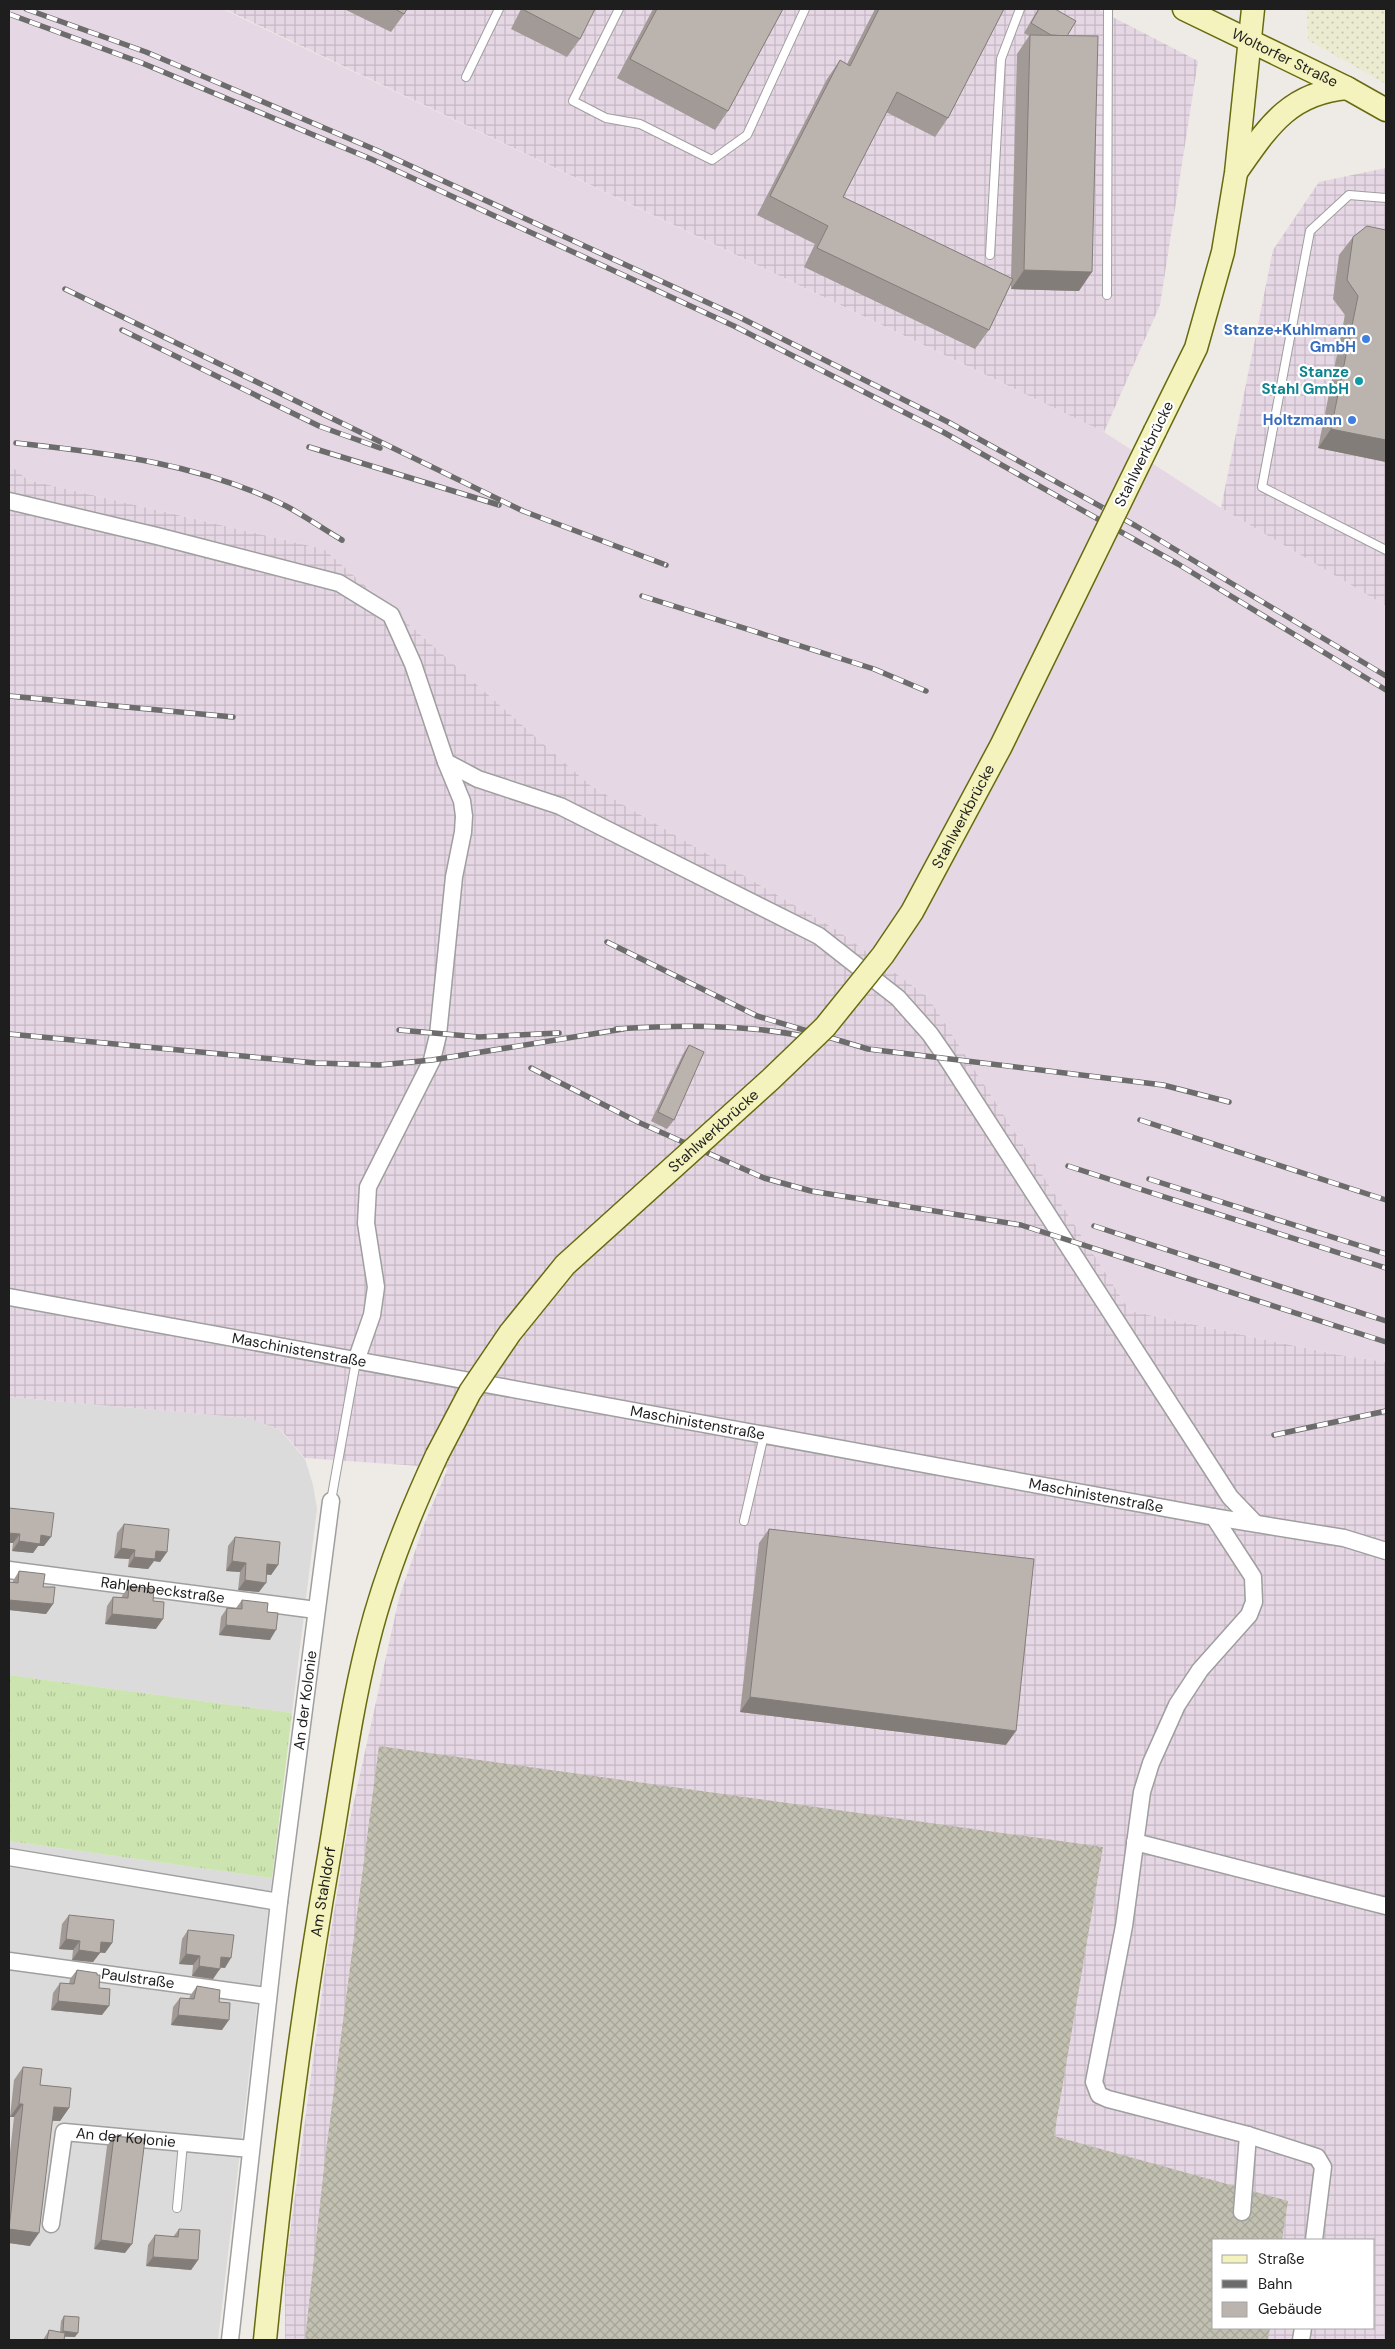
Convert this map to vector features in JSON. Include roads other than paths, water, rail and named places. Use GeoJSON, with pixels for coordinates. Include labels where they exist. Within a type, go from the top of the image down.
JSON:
{"type":"FeatureCollection","features":[{"type":"Feature","properties":{"kind":"main road","name":"Woltorfer Straße"},"geometry":{"type":"LineString","coordinates":[[1184,9],[1347,88],[1386,110]]}},
{"type":"Feature","properties":{"kind":"main road","name":"Stahlwerkbrücke"},"geometry":{"type":"LineString","coordinates":[[437,1455],[470,1392],[510,1333],[565,1265],[772,1079],[824,1027],[883,955],[912,912],[992,763],[1196,348],[1223,252],[1236,173],[1253,9]]}},
{"type":"Feature","properties":{"kind":"main road"},"geometry":{"type":"LineString","coordinates":[[1236,173],[1263,134],[1286,110],[1316,94],[1347,88]]}},
{"type":"Feature","properties":{"kind":"main road","name":"Am Stahldorf"},"geometry":{"type":"LineString","coordinates":[[264,2340],[303,2017],[356,1698],[368,1642],[407,1520],[437,1455]]}},
{"type":"Feature","properties":{"kind":"street"},"geometry":{"type":"LineString","coordinates":[[9,501],[339,582],[391,615],[413,664],[446,762],[462,800],[463,832],[454,877],[438,1035],[432,1060],[368,1187],[366,1223],[376,1288],[372,1315],[356,1361]]}},
{"type":"Feature","properties":{"kind":"street"},"geometry":{"type":"LineString","coordinates":[[446,762],[478,779],[560,806],[819,936],[898,998],[930,1034],[948,1060],[1230,1497],[1254,1522]]}},
{"type":"Feature","properties":{"kind":"street","name":"Maschinistenstraße"},"geometry":{"type":"LineString","coordinates":[[9,1297],[1214,1517],[1344,1538],[1386,1551]]}},
{"type":"Feature","properties":{"kind":"street","name":"An der Kolonie"},"geometry":{"type":"LineString","coordinates":[[230,2340],[279,1902],[331,1501]]}},
{"type":"Feature","properties":{"kind":"street"},"geometry":{"type":"LineString","coordinates":[[1214,1517],[1253,1577],[1254,1602],[1248,1615],[1200,1670],[1177,1705],[1162,1735],[1142,1792],[1124,1926],[1094,2082],[1099,2094],[1108,2099],[1248,2135],[1318,2157],[1323,2167],[1314,2239]]}},
{"type":"Feature","properties":{"kind":"street","name":"Rahlenbeckstraße"},"geometry":{"type":"LineString","coordinates":[[9,1570],[316,1610]]}},
{"type":"Feature","properties":{"kind":"street"},"geometry":{"type":"LineString","coordinates":[[1135,1842],[1386,1906]]}},
{"type":"Feature","properties":{"kind":"street"},"geometry":{"type":"LineString","coordinates":[[9,1857],[279,1902]]}},
{"type":"Feature","properties":{"kind":"street","name":"Paulstraße"},"geometry":{"type":"LineString","coordinates":[[9,1961],[268,1996]]}},
{"type":"Feature","properties":{"kind":"street","name":"An der Kolonie"},"geometry":{"type":"LineString","coordinates":[[51,2224],[64,2132],[251,2149]]}},
{"type":"Feature","properties":{"kind":"street"},"geometry":{"type":"LineString","coordinates":[[1242,2212],[1248,2135]]}},
{"type":"Feature","properties":{"kind":"lane"},"geometry":{"type":"LineString","coordinates":[[466,77],[499,9]]}},
{"type":"Feature","properties":{"kind":"lane"},"geometry":{"type":"LineString","coordinates":[[619,9],[573,100],[606,118],[640,124],[712,160],[747,135],[804,9]]}},
{"type":"Feature","properties":{"kind":"lane"},"geometry":{"type":"LineString","coordinates":[[990,255],[1001,59],[1020,9]]}},
{"type":"Feature","properties":{"kind":"lane"},"geometry":{"type":"LineString","coordinates":[[1107,296],[1108,9]]}},
{"type":"Feature","properties":{"kind":"lane"},"geometry":{"type":"LineString","coordinates":[[1386,198],[1349,195],[1310,231],[1262,487],[1386,550]]}},
{"type":"Feature","properties":{"kind":"lane"},"geometry":{"type":"LineString","coordinates":[[331,1501],[356,1361]]}},
{"type":"Feature","properties":{"kind":"lane"},"geometry":{"type":"LineString","coordinates":[[744,1521],[764,1435]]}},
{"type":"Feature","properties":{"kind":"lane"},"geometry":{"type":"LineString","coordinates":[[177,2208],[183,2142]]}},
{"type":"Feature","properties":{"kind":"railway"},"geometry":{"type":"LineString","coordinates":[[26,9],[146,52],[376,150],[739,317],[948,422],[1136,526],[1386,676]]}},
{"type":"Feature","properties":{"kind":"railway"},"geometry":{"type":"LineString","coordinates":[[9,14],[142,63],[371,159],[734,326],[943,432],[1178,564],[1386,690]]}},
{"type":"Feature","properties":{"kind":"railway"},"geometry":{"type":"LineString","coordinates":[[65,289],[523,511],[666,565]]}},
{"type":"Feature","properties":{"kind":"railway"},"geometry":{"type":"LineString","coordinates":[[122,330],[319,426],[380,448]]}},
{"type":"Feature","properties":{"kind":"railway"},"geometry":{"type":"LineString","coordinates":[[16,443],[120,456],[188,470],[254,492],[286,506],[342,540]]}},
{"type":"Feature","properties":{"kind":"railway"},"geometry":{"type":"LineString","coordinates":[[309,447],[499,505]]}},
{"type":"Feature","properties":{"kind":"railway"},"geometry":{"type":"LineString","coordinates":[[642,596],[874,669],[926,691]]}},
{"type":"Feature","properties":{"kind":"railway"},"geometry":{"type":"LineString","coordinates":[[9,696],[233,717]]}},
{"type":"Feature","properties":{"kind":"railway"},"geometry":{"type":"LineString","coordinates":[[607,942],[757,1016],[868,1049],[1163,1085],[1229,1102]]}},
{"type":"Feature","properties":{"kind":"railway"},"geometry":{"type":"LineString","coordinates":[[616,1029],[709,1026],[756,1029],[803,1036]]}},
{"type":"Feature","properties":{"kind":"railway"},"geometry":{"type":"LineString","coordinates":[[9,1034],[316,1063],[379,1065],[432,1060],[623,1029]]}},
{"type":"Feature","properties":{"kind":"railway"},"geometry":{"type":"LineString","coordinates":[[399,1030],[479,1037],[559,1033]]}},
{"type":"Feature","properties":{"kind":"railway"},"geometry":{"type":"LineString","coordinates":[[531,1068],[638,1122],[764,1178],[811,1191],[1021,1225],[1386,1342]]}},
{"type":"Feature","properties":{"kind":"railway"},"geometry":{"type":"LineString","coordinates":[[1140,1120],[1386,1200]]}},
{"type":"Feature","properties":{"kind":"railway"},"geometry":{"type":"LineString","coordinates":[[1068,1166],[1386,1268]]}},
{"type":"Feature","properties":{"kind":"railway"},"geometry":{"type":"LineString","coordinates":[[1149,1179],[1386,1254]]}},
{"type":"Feature","properties":{"kind":"railway"},"geometry":{"type":"LineString","coordinates":[[1094,1226],[1386,1321]]}},
{"type":"Feature","properties":{"kind":"railway"},"geometry":{"type":"LineString","coordinates":[[1274,1435],[1386,1411]]}},
{"type":"Feature","properties":{"kind":"place","name":"Stanze+Kuhlmann GmbH"},"geometry":{"type":"Point","coordinates":[1366,339]}},
{"type":"Feature","properties":{"kind":"place","name":"Stanze Stahl GmbH"},"geometry":{"type":"Point","coordinates":[1359,381]}},
{"type":"Feature","properties":{"kind":"place","name":"Holtzmann"},"geometry":{"type":"Point","coordinates":[1352,420]}}]}
